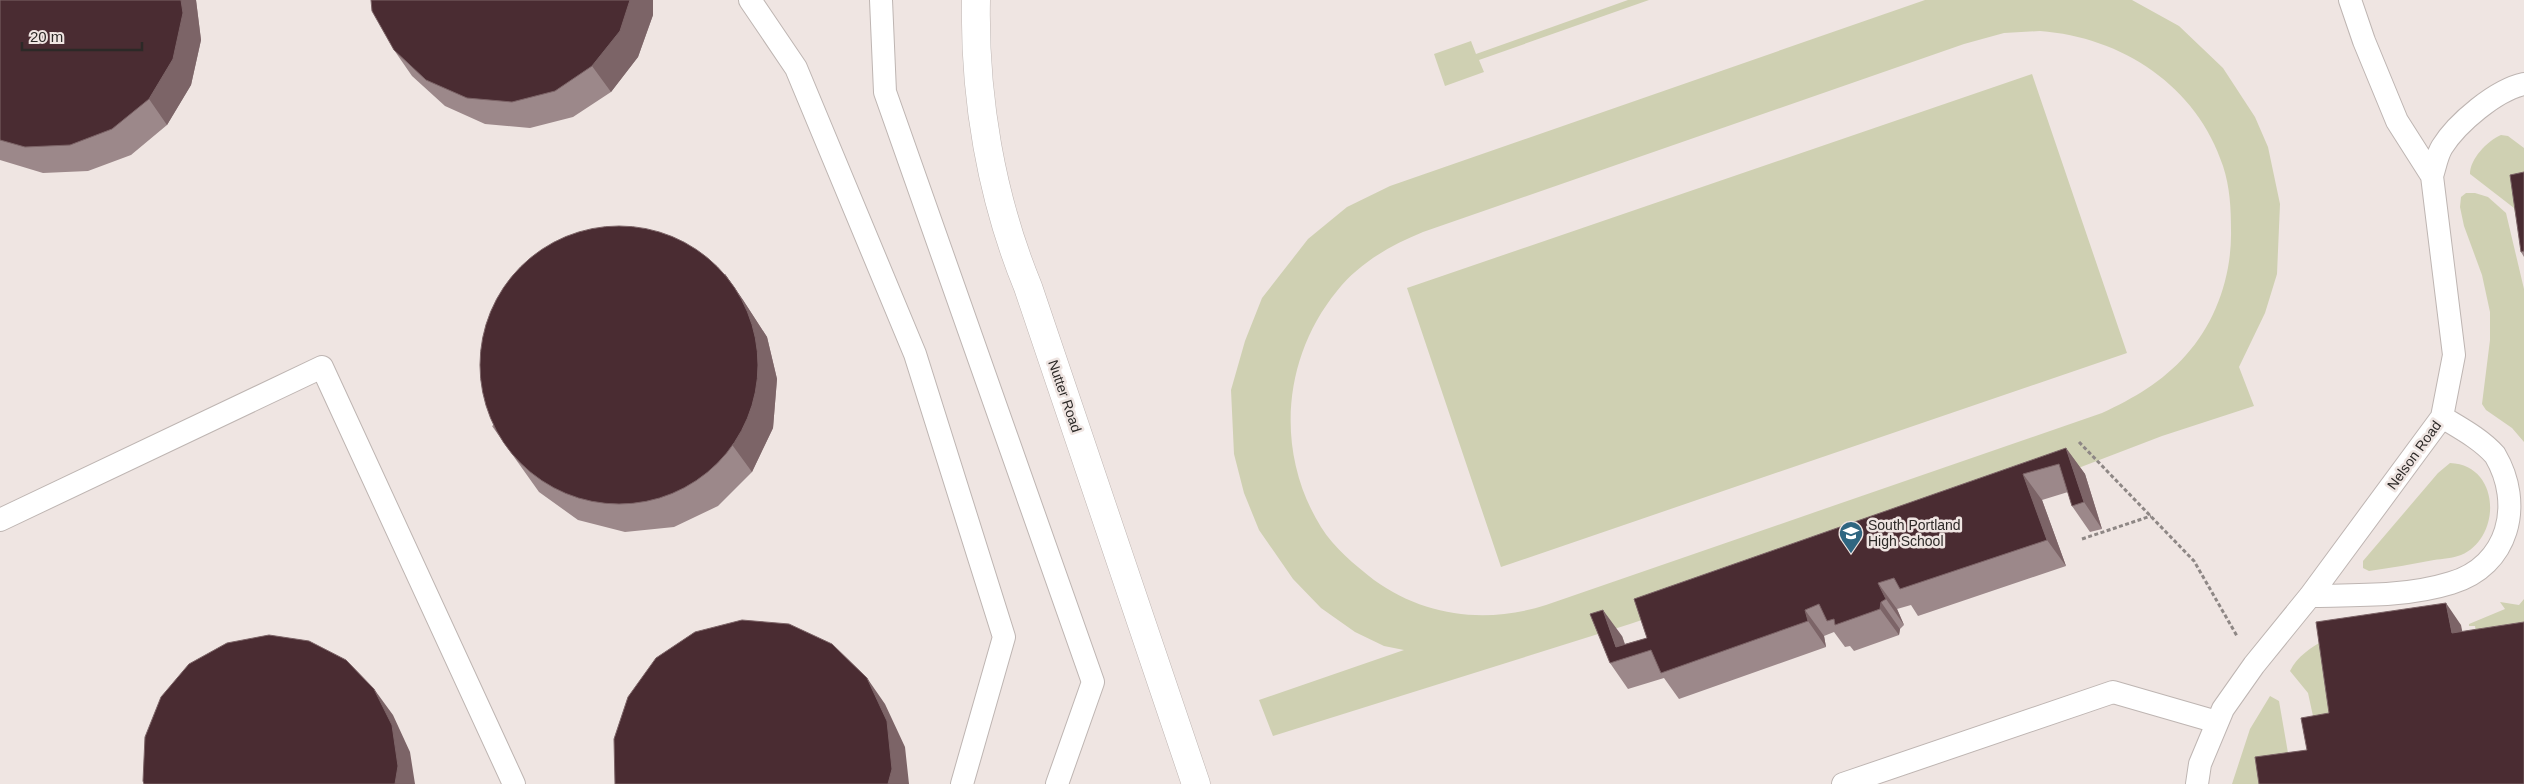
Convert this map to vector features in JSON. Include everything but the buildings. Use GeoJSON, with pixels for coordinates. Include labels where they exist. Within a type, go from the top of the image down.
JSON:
{"type":"FeatureCollection","features":[{"type":"Feature","properties":{"kind":"street","name":"Nutter Road"},"geometry":{"type":"LineString","coordinates":[[976,0],[980,102],[994,178],[1014,251],[1028,287],[1196,784]]}},
{"type":"Feature","properties":{"kind":"lane"},"geometry":{"type":"LineString","coordinates":[[750,0],[796,68],[915,354],[1004,637],[962,784]]}},
{"type":"Feature","properties":{"kind":"lane"},"geometry":{"type":"LineString","coordinates":[[881,0],[885,92],[1093,682],[1057,784]]}},
{"type":"Feature","properties":{"kind":"lane"},"geometry":{"type":"LineString","coordinates":[[2350,0],[2364,41],[2397,121],[2432,176]]}},
{"type":"Feature","properties":{"kind":"lane","name":"Nelson Road"},"geometry":{"type":"LineString","coordinates":[[2197,784],[2200,764],[2223,709],[2254,665],[2310,596],[2442,417],[2454,355],[2432,176],[2441,148],[2457,128],[2477,109],[2524,84]]}},
{"type":"Feature","properties":{"kind":"lane"},"geometry":{"type":"LineString","coordinates":[[0,520],[322,367],[514,784]]}},
{"type":"Feature","properties":{"kind":"lane"},"geometry":{"type":"LineString","coordinates":[[2310,596],[2378,594],[2451,583],[2476,572],[2499,551],[2515,515],[2515,494],[2510,477],[2494,454],[2475,438],[2442,417]]}},
{"type":"Feature","properties":{"kind":"lane"},"geometry":{"type":"LineString","coordinates":[[1843,784],[2112,692],[2217,722]]}},
{"type":"Feature","properties":{"kind":"path"},"geometry":{"type":"LineString","coordinates":[[2079,442],[2194,561],[2254,665]]}},
{"type":"Feature","properties":{"kind":"path"},"geometry":{"type":"LineString","coordinates":[[2082,539],[2151,516]]}},
{"type":"Feature","properties":{"kind":"green space"},"geometry":{"type":"Polygon","coordinates":[[[1628,0],[1649,0],[1479,60],[1484,72],[1445,86],[1434,54],[1471,41],[1476,54],[1628,0]]]}},
{"type":"Feature","properties":{"kind":"green space"},"geometry":{"type":"Polygon","coordinates":[[[1925,0],[2132,0],[2179,26],[2223,68],[2255,117],[2268,147],[2280,204],[2277,274],[2265,313],[2239,367],[2254,406],[2162,436],[1966,511],[1630,624],[1273,736],[1259,700],[1404,650],[1384,646],[1355,632],[1321,608],[1293,579],[1259,530],[1244,493],[1234,454],[1231,390],[1245,341],[1262,298],[1308,239],[1347,207],[1390,186],[1925,0]],[[2040,31],[2004,33],[1964,44],[1423,232],[1399,243],[1365,263],[1337,291],[1319,317],[1305,346],[1296,376],[1291,406],[1291,437],[1296,468],[1306,498],[1326,535],[1338,549],[1374,580],[1414,602],[1457,614],[1479,615],[1524,611],[2102,413],[2147,388],[2177,365],[2186,355],[2197,342],[2214,313],[2225,281],[2231,247],[2231,214],[2227,182],[2223,166],[2211,137],[2195,112],[2175,90],[2152,71],[2127,55],[2100,43],[2070,35],[2040,31]]]}},
{"type":"Feature","properties":{"kind":"green space"},"geometry":{"type":"Polygon","coordinates":[[[2032,74],[2127,353],[1501,567],[1407,288],[2032,74]]]}},
{"type":"Feature","properties":{"kind":"green space"},"geometry":{"type":"Polygon","coordinates":[[[2501,135],[2508,136],[2524,148],[2524,256],[2514,208],[2470,174],[2473,162],[2480,151],[2501,135]]]}},
{"type":"Feature","properties":{"kind":"green space"},"geometry":{"type":"Polygon","coordinates":[[[2466,193],[2475,193],[2488,197],[2506,213],[2524,289],[2524,442],[2512,428],[2486,410],[2482,404],[2490,340],[2490,312],[2482,275],[2464,226],[2460,207],[2461,197],[2466,193]]]}},
{"type":"Feature","properties":{"kind":"green space"},"geometry":{"type":"Polygon","coordinates":[[[2450,463],[2467,467],[2479,476],[2487,489],[2490,503],[2489,519],[2484,534],[2474,546],[2461,555],[2451,558],[2369,571],[2363,568],[2363,561],[2438,473],[2450,463]]]}},
{"type":"Feature","properties":{"kind":"green space"},"geometry":{"type":"Polygon","coordinates":[[[2524,599],[2524,647],[2479,653],[2475,626],[2469,626],[2469,624],[2505,609],[2500,602],[2519,605],[2524,599]]]}},
{"type":"Feature","properties":{"kind":"green space"},"geometry":{"type":"Polygon","coordinates":[[[2324,640],[2344,735],[2313,716],[2308,693],[2290,671],[2300,657],[2324,640]]]}},
{"type":"Feature","properties":{"kind":"green space"},"geometry":{"type":"Polygon","coordinates":[[[2270,696],[2279,701],[2292,776],[2271,784],[2232,784],[2250,729],[2270,696]]]}},
{"type":"Feature","properties":{"kind":"place","name":"South Portland High School"},"geometry":{"type":"Point","coordinates":[1851,554]}}]}
